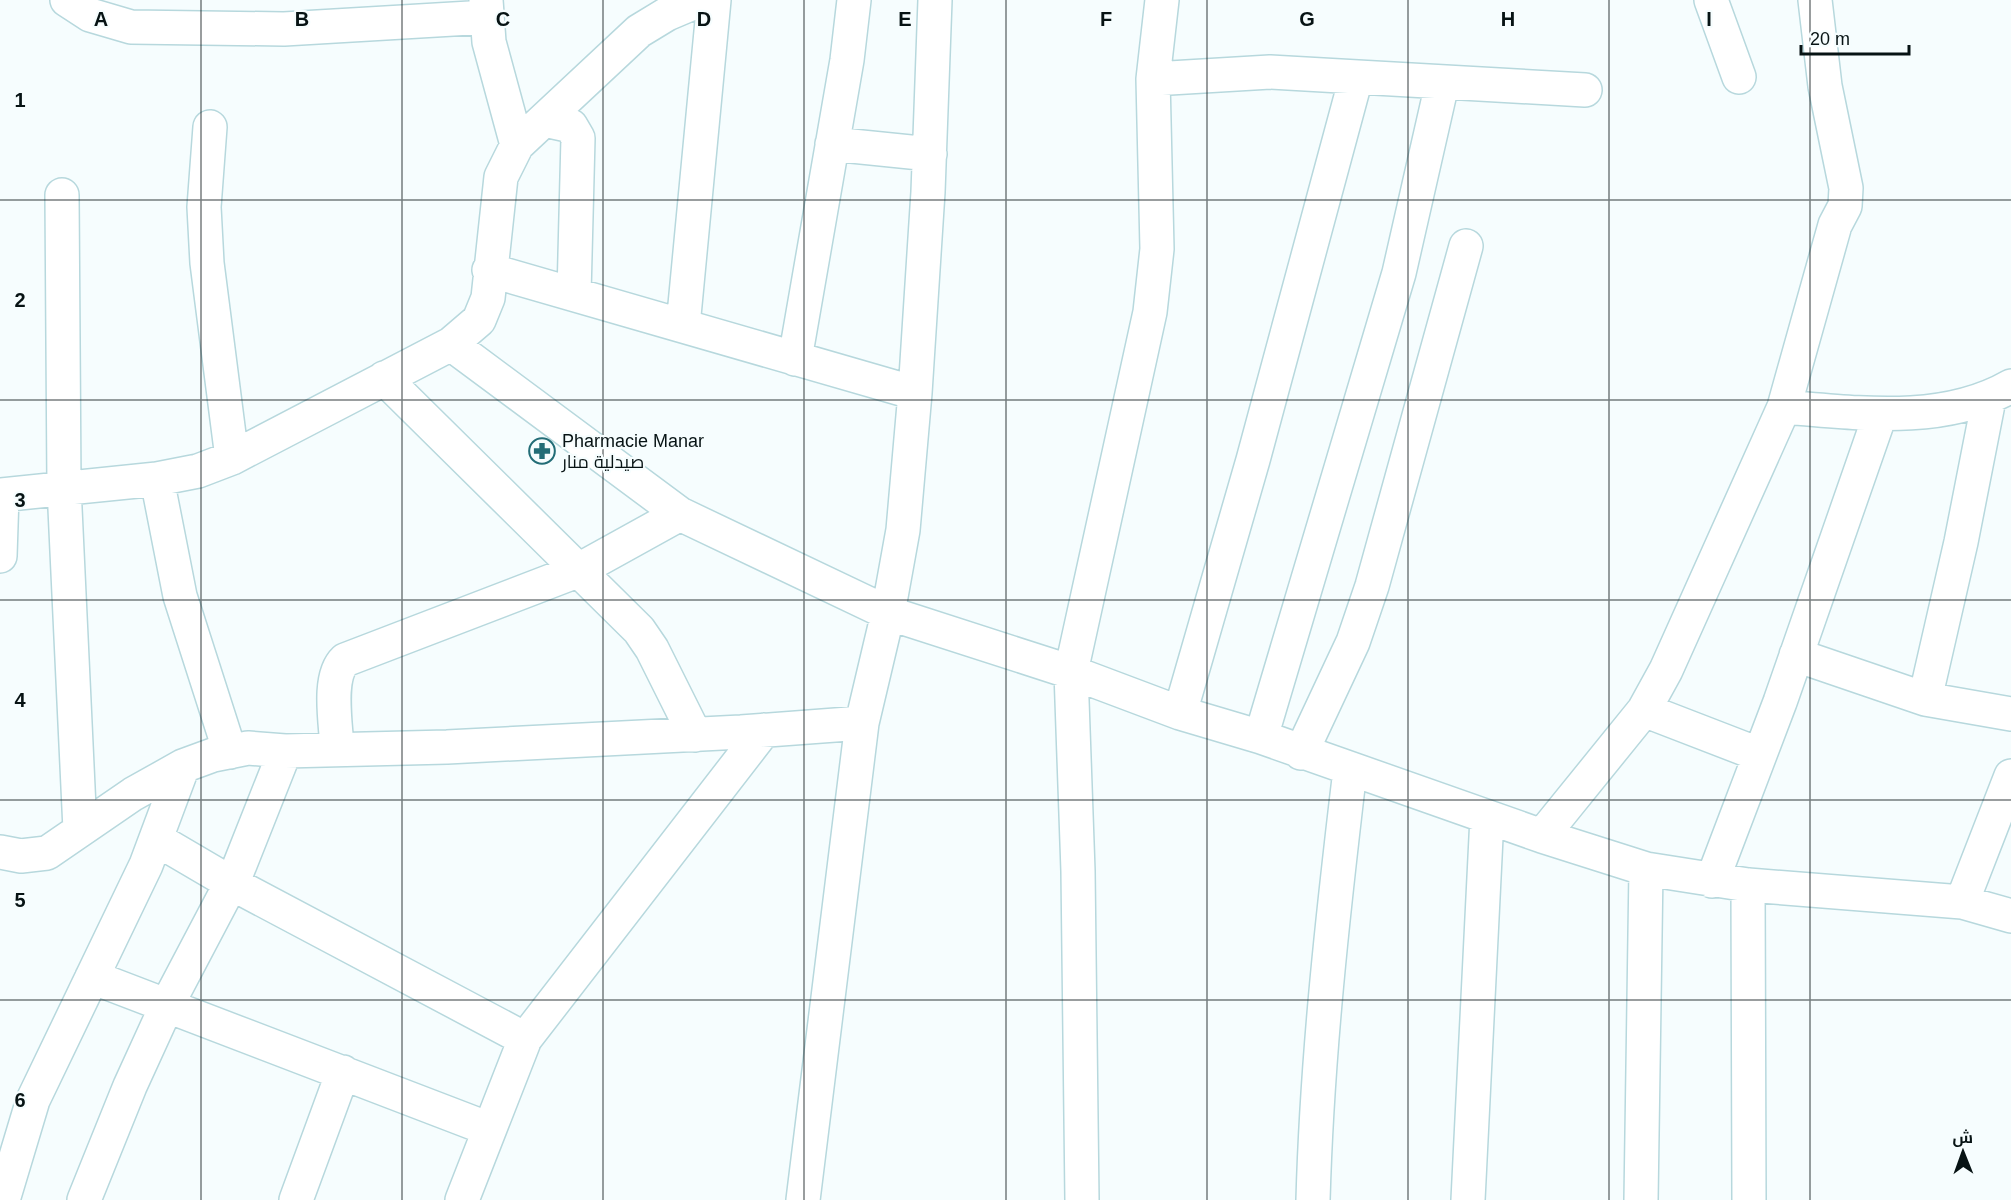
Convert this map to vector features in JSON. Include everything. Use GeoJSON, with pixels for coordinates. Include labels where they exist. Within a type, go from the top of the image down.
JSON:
{"type":"FeatureCollection","features":[{"type":"Feature","properties":{"kind":"street"},"geometry":{"type":"LineString","coordinates":[[67,0],[90,15],[130,27],[284,29],[486,8],[489,42],[517,145]]}},
{"type":"Feature","properties":{"kind":"street"},"geometry":{"type":"LineString","coordinates":[[0,556],[1,495],[157,479],[198,471],[232,458],[451,344],[479,320],[488,298],[489,270],[501,177],[517,145],[639,31],[667,14],[700,0]]}},
{"type":"Feature","properties":{"kind":"street"},"geometry":{"type":"LineString","coordinates":[[683,326],[714,0]]}},
{"type":"Feature","properties":{"kind":"street"},"geometry":{"type":"LineString","coordinates":[[795,358],[854,0]]}},
{"type":"Feature","properties":{"kind":"street"},"geometry":{"type":"LineString","coordinates":[[803,1200],[862,723],[888,613],[903,530],[915,393],[930,154],[935,0]]}},
{"type":"Feature","properties":{"kind":"street"},"geometry":{"type":"LineString","coordinates":[[1082,1200],[1078,872],[1071,672],[1150,312],[1157,249],[1153,79],[1162,0]]}},
{"type":"Feature","properties":{"kind":"street"},"geometry":{"type":"LineString","coordinates":[[1711,0],[1739,77]]}},
{"type":"Feature","properties":{"kind":"street"},"geometry":{"type":"LineString","coordinates":[[1542,836],[1644,710],[1666,670],[1784,407],[1846,196],[1825,86],[1815,0]]}},
{"type":"Feature","properties":{"kind":"street"},"geometry":{"type":"LineString","coordinates":[[1153,79],[1270,72],[1442,84],[1585,90]]}},
{"type":"Feature","properties":{"kind":"street"},"geometry":{"type":"LineString","coordinates":[[1180,713],[1253,459],[1356,78]]}},
{"type":"Feature","properties":{"kind":"street"},"geometry":{"type":"LineString","coordinates":[[1261,737],[1399,273],[1442,84]]}},
{"type":"Feature","properties":{"kind":"street"},"geometry":{"type":"LineString","coordinates":[[544,120],[571,126],[578,138],[574,294]]}},
{"type":"Feature","properties":{"kind":"street"},"geometry":{"type":"LineString","coordinates":[[210,127],[204,207],[207,263],[232,458]]}},
{"type":"Feature","properties":{"kind":"street"},"geometry":{"type":"LineString","coordinates":[[832,144],[930,154]]}},
{"type":"Feature","properties":{"kind":"street"},"geometry":{"type":"LineString","coordinates":[[62,195],[64,488],[80,830]]}},
{"type":"Feature","properties":{"kind":"street"},"geometry":{"type":"LineString","coordinates":[[1301,753],[1353,642],[1372,586],[1466,246]]}},
{"type":"Feature","properties":{"kind":"street"},"geometry":{"type":"LineString","coordinates":[[489,270],[915,393]]}},
{"type":"Feature","properties":{"kind":"street"},"geometry":{"type":"LineString","coordinates":[[451,344],[680,514],[888,613],[1071,672],[1180,713],[1261,737],[1486,817],[1646,869],[1748,885],[1962,902],[2011,916]]}},
{"type":"Feature","properties":{"kind":"street"},"geometry":{"type":"LineString","coordinates":[[384,378],[639,630],[652,649],[695,735]]}},
{"type":"Feature","properties":{"kind":"street"},"geometry":{"type":"LineString","coordinates":[[1784,407],[1880,415],[1953,407],[2000,392]]}},
{"type":"Feature","properties":{"kind":"street"},"geometry":{"type":"LineString","coordinates":[[1925,699],[1961,542],[2000,392]]}},
{"type":"Feature","properties":{"kind":"street"},"geometry":{"type":"LineString","coordinates":[[1712,881],[1796,655],[1880,415]]}},
{"type":"Feature","properties":{"kind":"street"},"geometry":{"type":"LineString","coordinates":[[157,479],[180,596],[230,752]]}},
{"type":"Feature","properties":{"kind":"street"},"geometry":{"type":"LineString","coordinates":[[337,748],[334,681],[336,668],[345,660],[577,571],[680,514]]}},
{"type":"Feature","properties":{"kind":"street"},"geometry":{"type":"LineString","coordinates":[[1796,655],[1925,699],[2011,714]]}},
{"type":"Feature","properties":{"kind":"street"},"geometry":{"type":"LineString","coordinates":[[1644,710],[1758,754]]}},
{"type":"Feature","properties":{"kind":"street"},"geometry":{"type":"LineString","coordinates":[[0,852],[21,856],[47,853],[133,794],[183,766],[213,755],[249,748],[285,751],[447,747],[695,735],[862,723]]}},
{"type":"Feature","properties":{"kind":"street"},"geometry":{"type":"LineString","coordinates":[[462,1200],[525,1039],[764,730]]}},
{"type":"Feature","properties":{"kind":"street"},"geometry":{"type":"LineString","coordinates":[[84,1200],[130,1086],[167,1005],[231,883],[285,751]]}},
{"type":"Feature","properties":{"kind":"street"},"geometry":{"type":"LineString","coordinates":[[3,1200],[33,1100],[156,839],[183,766]]}},
{"type":"Feature","properties":{"kind":"street"},"geometry":{"type":"LineString","coordinates":[[1312,1200],[1316,1104],[1328,947],[1350,770]]}},
{"type":"Feature","properties":{"kind":"street"},"geometry":{"type":"LineString","coordinates":[[1962,902],[2011,776]]}},
{"type":"Feature","properties":{"kind":"street"},"geometry":{"type":"LineString","coordinates":[[1468,1200],[1486,817]]}},
{"type":"Feature","properties":{"kind":"street"},"geometry":{"type":"LineString","coordinates":[[156,839],[231,883],[525,1039]]}},
{"type":"Feature","properties":{"kind":"street"},"geometry":{"type":"LineString","coordinates":[[1641,1200],[1646,869]]}},
{"type":"Feature","properties":{"kind":"street"},"geometry":{"type":"LineString","coordinates":[[1748,885],[1749,1200]]}},
{"type":"Feature","properties":{"kind":"street"},"geometry":{"type":"LineString","coordinates":[[92,977],[489,1129]]}},
{"type":"Feature","properties":{"kind":"street"},"geometry":{"type":"LineString","coordinates":[[296,1200],[343,1072]]}},
{"type":"Feature","properties":{"kind":"place","name":"Pharmacie Manar صيدلية منار"},"geometry":{"type":"Point","coordinates":[542,451]}}]}
